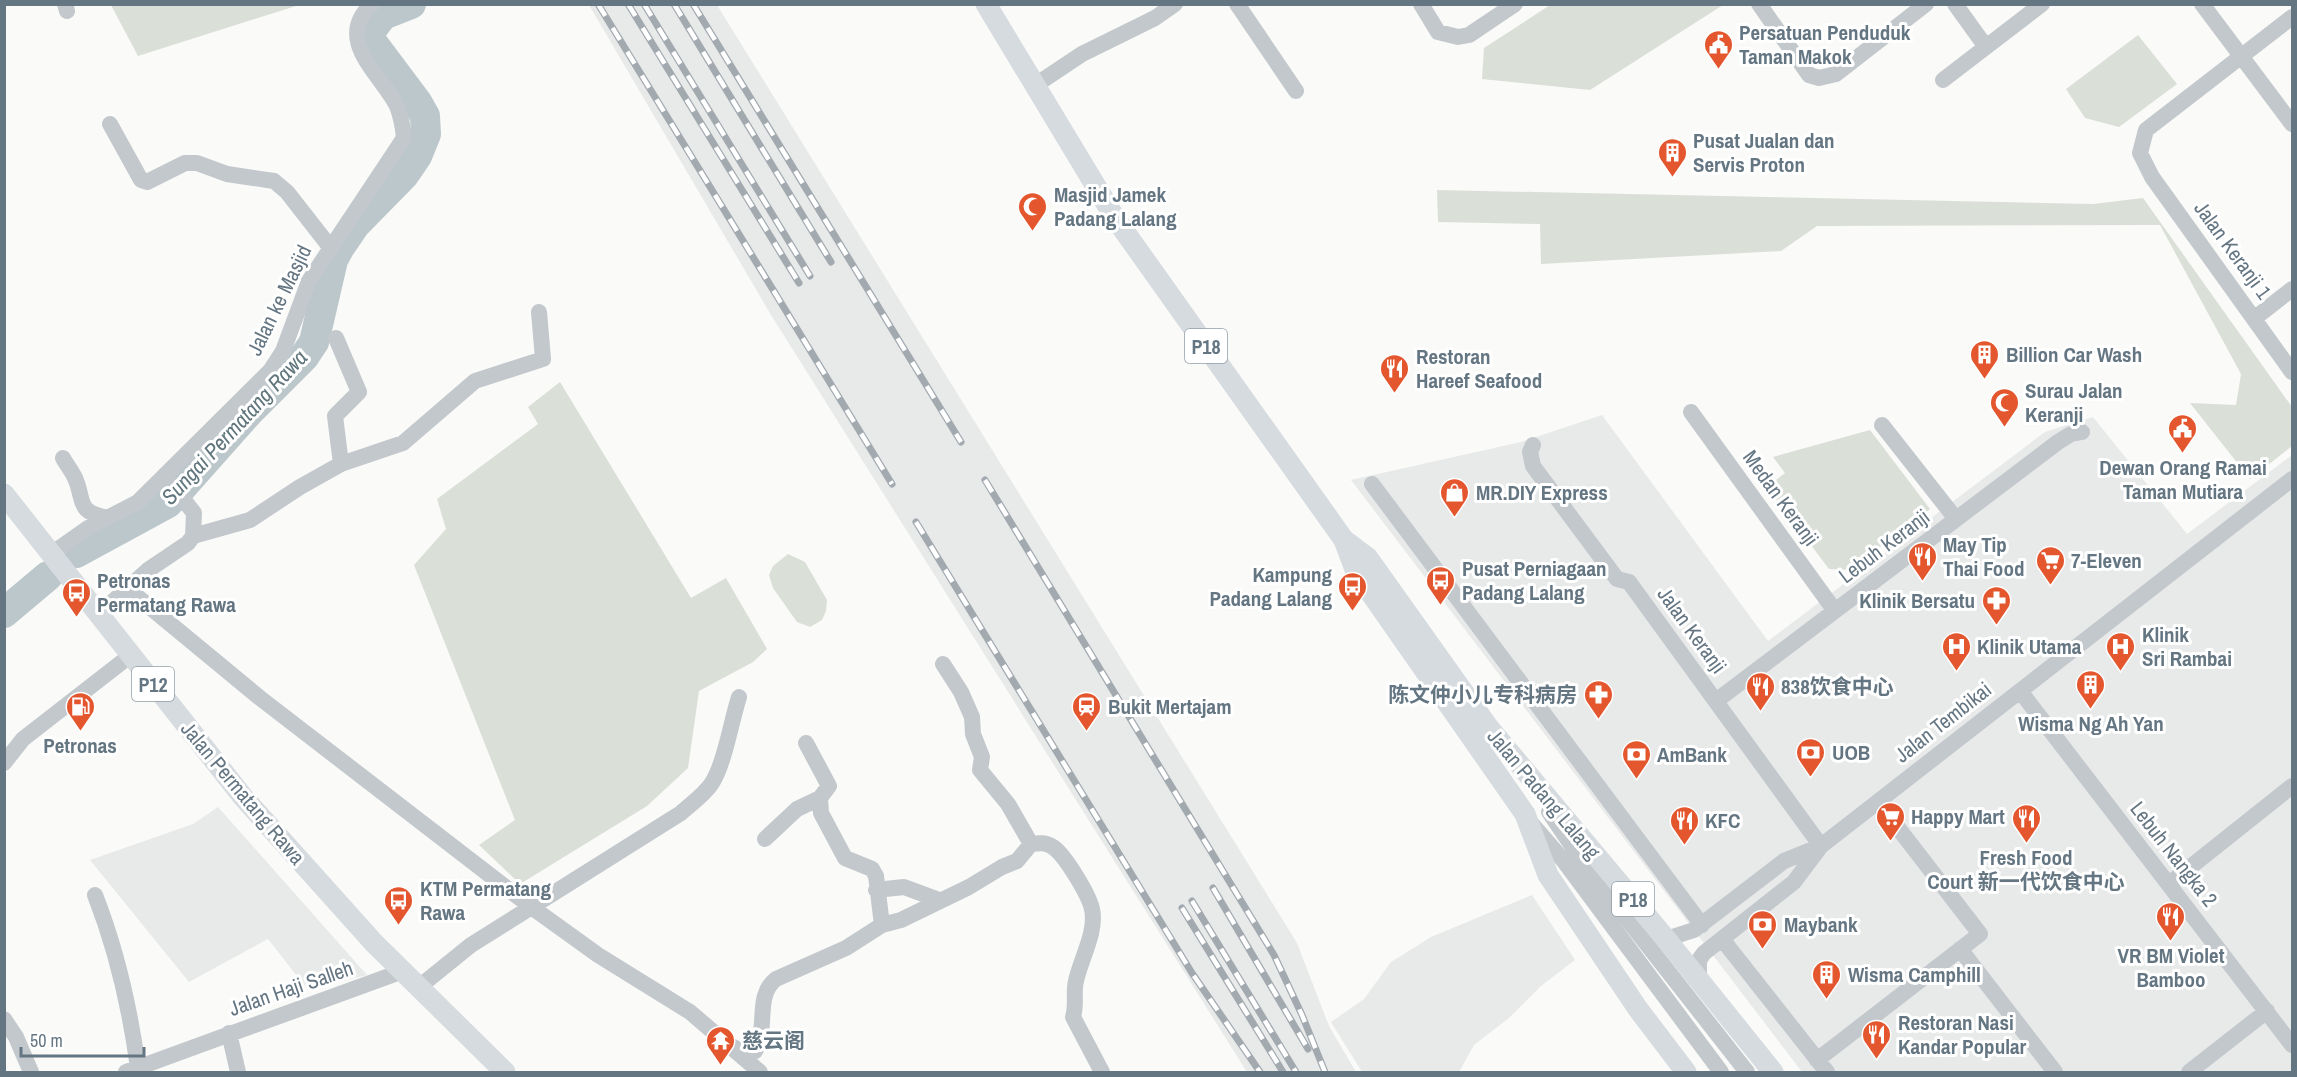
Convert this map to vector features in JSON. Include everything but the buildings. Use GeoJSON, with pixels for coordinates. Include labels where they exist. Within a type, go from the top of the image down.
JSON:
{"type":"FeatureCollection","features":[{"type":"Feature","properties":{"kind":"main road","name":"Jalan Padang Lalang"},"geometry":{"type":"LineString","coordinates":[[986,4],[1115,218],[1344,540],[1356,572],[1525,814],[1548,875],[1638,1009],[1686,1072]]}},
{"type":"Feature","properties":{"kind":"main road","name":"Jalan Permatang Rawa"},"geometry":{"type":"LineString","coordinates":[[4,494],[243,797],[337,903],[505,1072]]}},
{"type":"Feature","properties":{"kind":"main road","name":"Jalan Padang Lalang"},"geometry":{"type":"LineString","coordinates":[[1344,540],[1368,558],[1489,728],[1666,939],[1773,1072]]}},
{"type":"Feature","properties":{"kind":"street","name":"Jalan ke Masjid"},"geometry":{"type":"LineString","coordinates":[[57,562],[108,518],[138,502],[166,480],[270,371],[283,351],[309,281],[405,138],[396,106],[360,53],[357,23],[372,4]]}},
{"type":"Feature","properties":{"kind":"street"},"geometry":{"type":"LineString","coordinates":[[1034,86],[1082,54],[1155,18],[1175,4]]}},
{"type":"Feature","properties":{"kind":"street"},"geometry":{"type":"LineString","coordinates":[[1238,4],[1296,91]]}},
{"type":"Feature","properties":{"kind":"street"},"geometry":{"type":"LineString","coordinates":[[1421,4],[1438,32],[1458,37],[1469,34],[1515,4]]}},
{"type":"Feature","properties":{"kind":"street"},"geometry":{"type":"LineString","coordinates":[[1759,4],[1809,75],[1819,78],[1836,74],[1926,4]]}},
{"type":"Feature","properties":{"kind":"street"},"geometry":{"type":"LineString","coordinates":[[1955,4],[1986,47]]}},
{"type":"Feature","properties":{"kind":"street"},"geometry":{"type":"LineString","coordinates":[[1942,80],[2042,4]]}},
{"type":"Feature","properties":{"kind":"street"},"geometry":{"type":"LineString","coordinates":[[2202,4],[2292,124]]}},
{"type":"Feature","properties":{"kind":"street"},"geometry":{"type":"LineString","coordinates":[[2241,56],[2292,17]]}},
{"type":"Feature","properties":{"kind":"street","name":"Jalan Keranji 1"},"geometry":{"type":"LineString","coordinates":[[2241,56],[2146,130],[2140,153],[2152,177],[2292,372]]}},
{"type":"Feature","properties":{"kind":"street"},"geometry":{"type":"LineString","coordinates":[[110,124],[141,180],[147,182],[185,163],[197,163],[227,174],[274,181],[287,192],[330,247]]}},
{"type":"Feature","properties":{"kind":"street"},"geometry":{"type":"LineString","coordinates":[[2255,318],[2292,289]]}},
{"type":"Feature","properties":{"kind":"street"},"geometry":{"type":"LineString","coordinates":[[193,536],[250,520],[300,487],[341,464],[403,443],[476,381],[543,359],[539,312]]}},
{"type":"Feature","properties":{"kind":"street"},"geometry":{"type":"LineString","coordinates":[[336,338],[359,392],[335,416],[341,464]]}},
{"type":"Feature","properties":{"kind":"street","name":"Medan Keranji"},"geometry":{"type":"LineString","coordinates":[[1691,412],[1835,611]]}},
{"type":"Feature","properties":{"kind":"street"},"geometry":{"type":"LineString","coordinates":[[1882,425],[1956,519]]}},
{"type":"Feature","properties":{"kind":"street","name":"Lebuh Keranji"},"geometry":{"type":"LineString","coordinates":[[1716,701],[2058,442],[2071,434],[2082,432]]}},
{"type":"Feature","properties":{"kind":"street","name":"Jalan Keranji"},"geometry":{"type":"LineString","coordinates":[[1533,445],[1530,452],[1533,466],[1617,579],[1629,582],[1821,846]]}},
{"type":"Feature","properties":{"kind":"street"},"geometry":{"type":"LineString","coordinates":[[63,458],[74,476],[78,496],[87,511],[108,518]]}},
{"type":"Feature","properties":{"kind":"street","name":"Jalan Tembikai"},"geometry":{"type":"LineString","coordinates":[[1699,980],[1699,960],[1794,882],[1821,846],[2292,479]]}},
{"type":"Feature","properties":{"kind":"street"},"geometry":{"type":"LineString","coordinates":[[99,614],[148,570],[188,543],[193,536],[194,513],[166,480]]}},
{"type":"Feature","properties":{"kind":"street","name":"Jalan Padang Lalang"},"geometry":{"type":"LineString","coordinates":[[1372,484],[1702,925]]}},
{"type":"Feature","properties":{"kind":"street"},"geometry":{"type":"LineString","coordinates":[[128,589],[260,698],[530,906],[598,955],[690,1012],[760,1072]]}},
{"type":"Feature","properties":{"kind":"street"},"geometry":{"type":"LineString","coordinates":[[4,763],[23,739],[131,655]]}},
{"type":"Feature","properties":{"kind":"street"},"geometry":{"type":"LineString","coordinates":[[943,664],[961,692],[972,717],[973,734],[982,757],[980,770],[1008,804],[1031,844]]}},
{"type":"Feature","properties":{"kind":"street","name":"Lebuh Nangka 2"},"geometry":{"type":"LineString","coordinates":[[2020,691],[2292,1045]]}},
{"type":"Feature","properties":{"kind":"street"},"geometry":{"type":"LineString","coordinates":[[419,987],[471,945],[681,813],[697,799],[711,783],[718,768],[739,697]]}},
{"type":"Feature","properties":{"kind":"street"},"geometry":{"type":"LineString","coordinates":[[1489,728],[1587,868],[1747,1072]]}},
{"type":"Feature","properties":{"kind":"street"},"geometry":{"type":"LineString","coordinates":[[765,839],[796,809],[820,798],[829,786],[806,743]]}},
{"type":"Feature","properties":{"kind":"street"},"geometry":{"type":"LineString","coordinates":[[2169,884],[2292,786]]}},
{"type":"Feature","properties":{"kind":"street"},"geometry":{"type":"LineString","coordinates":[[820,798],[821,813],[845,858],[872,869],[876,876],[882,925]]}},
{"type":"Feature","properties":{"kind":"street"},"geometry":{"type":"LineString","coordinates":[[1722,939],[1822,1066],[1980,934],[1878,802]]}},
{"type":"Feature","properties":{"kind":"street"},"geometry":{"type":"LineString","coordinates":[[1525,814],[1563,860],[1721,1072]]}},
{"type":"Feature","properties":{"kind":"street"},"geometry":{"type":"LineString","coordinates":[[731,1046],[743,1052],[755,1051],[762,1040],[764,998],[768,985],[776,979],[846,948],[882,925],[901,920],[1017,861],[1031,844],[1043,842],[1054,847],[1068,863],[1092,908],[1088,944],[1075,983],[1077,1005],[1072,1017],[1102,1072]]}},
{"type":"Feature","properties":{"kind":"street","name":"Jalan Tembikai"},"geometry":{"type":"LineString","coordinates":[[1666,939],[1685,934],[1702,925],[1784,861],[1821,846]]}},
{"type":"Feature","properties":{"kind":"street"},"geometry":{"type":"LineString","coordinates":[[876,890],[904,887],[939,900]]}},
{"type":"Feature","properties":{"kind":"street"},"geometry":{"type":"LineString","coordinates":[[95,896],[113,940],[142,1069]]}},
{"type":"Feature","properties":{"kind":"street"},"geometry":{"type":"LineString","coordinates":[[1960,949],[2055,1072]]}},
{"type":"Feature","properties":{"kind":"street","name":"Jalan Haji Salleh"},"geometry":{"type":"LineString","coordinates":[[142,1069],[229,1033],[319,1004],[403,971]]}},
{"type":"Feature","properties":{"kind":"street"},"geometry":{"type":"LineString","coordinates":[[2189,1072],[2267,1011]]}},
{"type":"Feature","properties":{"kind":"street"},"geometry":{"type":"LineString","coordinates":[[4,1019],[16,1037],[31,1072]]}},
{"type":"Feature","properties":{"kind":"street"},"geometry":{"type":"LineString","coordinates":[[229,1033],[238,1072]]}},
{"type":"Feature","properties":{"kind":"shaded area"},"geometry":{"type":"Polygon","coordinates":[[[111,5],[299,5],[138,56],[111,5]]]}},
{"type":"Feature","properties":{"kind":"shaded area"},"geometry":{"type":"Polygon","coordinates":[[[589,5],[717,5],[1297,943],[1329,1026],[1356,1072],[1247,1072],[771,315],[589,5]]]}},
{"type":"Feature","properties":{"kind":"shaded area"},"geometry":{"type":"Polygon","coordinates":[[[1550,5],[1723,5],[1590,90],[1482,79],[1484,48],[1550,5]]]}},
{"type":"Feature","properties":{"kind":"shaded area"},"geometry":{"type":"Polygon","coordinates":[[[2138,35],[2177,84],[2119,127],[2085,118],[2066,89],[2138,35]]]}},
{"type":"Feature","properties":{"kind":"shaded area"},"geometry":{"type":"Polygon","coordinates":[[[1437,190],[2093,204],[2143,198],[2292,407],[2292,446],[2250,479],[2190,403],[2236,405],[2241,374],[2160,225],[1817,226],[1781,251],[1541,264],[1540,224],[1438,222],[1437,190]]]}},
{"type":"Feature","properties":{"kind":"shaded area"},"geometry":{"type":"Polygon","coordinates":[[[560,382],[691,598],[726,578],[767,649],[753,662],[699,691],[688,768],[647,806],[520,884],[479,845],[515,820],[414,565],[446,529],[437,499],[538,424],[528,407],[560,382]]]}},
{"type":"Feature","properties":{"kind":"shaded area"},"geometry":{"type":"Polygon","coordinates":[[[1602,415],[1768,641],[2045,432],[2093,417],[2187,534],[2292,455],[2292,1072],[1802,1072],[1351,480],[1521,442],[1602,415]]]}},
{"type":"Feature","properties":{"kind":"shaded area"},"geometry":{"type":"Polygon","coordinates":[[[1870,430],[1930,509],[1850,570],[1829,569],[1767,487],[1785,473],[1773,457],[1870,430]]]}},
{"type":"Feature","properties":{"kind":"shaded area"},"geometry":{"type":"Polygon","coordinates":[[[788,554],[805,562],[827,600],[822,620],[810,627],[797,622],[773,588],[769,575],[773,566],[788,554]]]}},
{"type":"Feature","properties":{"kind":"shaded area"},"geometry":{"type":"Polygon","coordinates":[[[218,807],[367,975],[308,990],[268,939],[189,982],[90,860],[193,824],[218,807]]]}},
{"type":"Feature","properties":{"kind":"shaded area"},"geometry":{"type":"Polygon","coordinates":[[[1532,895],[1575,960],[1541,986],[1509,1018],[1474,1045],[1459,1072],[1362,1072],[1331,1022],[1364,999],[1391,962],[1431,937],[1532,895]]]}},
{"type":"Feature","properties":{"kind":"waterway","name":"Sungai Permatang Rawa"},"geometry":{"type":"LineString","coordinates":[[76,553],[168,503],[248,413],[304,357],[314,342],[333,260],[355,225],[404,175],[417,156],[426,134],[425,116],[372,42],[369,33],[383,15],[411,4]]}},
{"type":"Feature","properties":{"kind":"waterway","name":"Sungai Permatang Rawa"},"geometry":{"type":"LineString","coordinates":[[4,613],[48,576]]}},
{"type":"Feature","properties":{"kind":"railway"},"geometry":{"type":"LineString","coordinates":[[598,4],[892,484]]}},
{"type":"Feature","properties":{"kind":"railway"},"geometry":{"type":"LineString","coordinates":[[628,4],[799,283]]}},
{"type":"Feature","properties":{"kind":"railway"},"geometry":{"type":"LineString","coordinates":[[644,4],[810,276]]}},
{"type":"Feature","properties":{"kind":"railway"},"geometry":{"type":"LineString","coordinates":[[674,4],[831,262]]}},
{"type":"Feature","properties":{"kind":"railway"},"geometry":{"type":"LineString","coordinates":[[693,4],[961,442]]}},
{"type":"Feature","properties":{"kind":"railway"},"geometry":{"type":"LineString","coordinates":[[985,480],[1274,955],[1325,1072]]}},
{"type":"Feature","properties":{"kind":"railway"},"geometry":{"type":"LineString","coordinates":[[916,522],[1192,973],[1260,1072]]}},
{"type":"Feature","properties":{"kind":"railway"},"geometry":{"type":"LineString","coordinates":[[1213,888],[1308,1049]]}},
{"type":"Feature","properties":{"kind":"railway"},"geometry":{"type":"LineString","coordinates":[[1192,901],[1296,1072]]}},
{"type":"Feature","properties":{"kind":"railway"},"geometry":{"type":"LineString","coordinates":[[1182,908],[1283,1072]]}},
{"type":"Feature","properties":{"kind":"place","name":"Persatuan Penduduk Taman Makok"},"geometry":{"type":"Point","coordinates":[1718,70]}},
{"type":"Feature","properties":{"kind":"place","name":"Pusat Jualan dan Servis Proton"},"geometry":{"type":"Point","coordinates":[1672,178]}},
{"type":"Feature","properties":{"kind":"place","name":"Masjid Jamek Padang Lalang"},"geometry":{"type":"Point","coordinates":[1033,232]}},
{"type":"Feature","properties":{"kind":"place","name":"Billion Car Wash"},"geometry":{"type":"Point","coordinates":[1985,380]}},
{"type":"Feature","properties":{"kind":"place","name":"Restoran Hareef Seafood"},"geometry":{"type":"Point","coordinates":[1395,394]}},
{"type":"Feature","properties":{"kind":"place","name":"Surau Jalan Keranji"},"geometry":{"type":"Point","coordinates":[2004,428]}},
{"type":"Feature","properties":{"kind":"place","name":"Dewan Orang Ramai Taman Mutiara"},"geometry":{"type":"Point","coordinates":[2183,454]}},
{"type":"Feature","properties":{"kind":"place","name":"MR.DIY Express"},"geometry":{"type":"Point","coordinates":[1455,518]}},
{"type":"Feature","properties":{"kind":"place","name":"May Tip Thai Food"},"geometry":{"type":"Point","coordinates":[1922,582]}},
{"type":"Feature","properties":{"kind":"place","name":"7-Eleven"},"geometry":{"type":"Point","coordinates":[2050,586]}},
{"type":"Feature","properties":{"kind":"place","name":"Pusat Perniagaan Padang Lalang"},"geometry":{"type":"Point","coordinates":[1441,606]}},
{"type":"Feature","properties":{"kind":"place","name":"Kampung Padang Lalang"},"geometry":{"type":"Point","coordinates":[1353,612]}},
{"type":"Feature","properties":{"kind":"place","name":"Petronas Permatang Rawa"},"geometry":{"type":"Point","coordinates":[76,618]}},
{"type":"Feature","properties":{"kind":"place","name":"Klinik Bersatu"},"geometry":{"type":"Point","coordinates":[1996,626]}},
{"type":"Feature","properties":{"kind":"place","name":"Klinik Utama"},"geometry":{"type":"Point","coordinates":[1956,672]}},
{"type":"Feature","properties":{"kind":"place","name":"Klinik Sri Rambai"},"geometry":{"type":"Point","coordinates":[2121,672]}},
{"type":"Feature","properties":{"kind":"place","name":"Wisma Ng Ah Yan"},"geometry":{"type":"Point","coordinates":[2091,710]}},
{"type":"Feature","properties":{"kind":"place","name":"838饮食中心"},"geometry":{"type":"Point","coordinates":[1760,712]}},
{"type":"Feature","properties":{"kind":"place","name":"陈文仲小儿专科病房"},"geometry":{"type":"Point","coordinates":[1598,720]}},
{"type":"Feature","properties":{"kind":"place","name":"Petronas"},"geometry":{"type":"Point","coordinates":[80,732]}},
{"type":"Feature","properties":{"kind":"place","name":"Bukit Mertajam"},"geometry":{"type":"Point","coordinates":[1087,732]}},
{"type":"Feature","properties":{"kind":"place","name":"UOB"},"geometry":{"type":"Point","coordinates":[1811,778]}},
{"type":"Feature","properties":{"kind":"place","name":"AmBank"},"geometry":{"type":"Point","coordinates":[1636,780]}},
{"type":"Feature","properties":{"kind":"place","name":"Happy Mart"},"geometry":{"type":"Point","coordinates":[1890,842]}},
{"type":"Feature","properties":{"kind":"place","name":"Fresh Food Court 新一代饮食中心"},"geometry":{"type":"Point","coordinates":[2026,844]}},
{"type":"Feature","properties":{"kind":"place","name":"KFC"},"geometry":{"type":"Point","coordinates":[1684,846]}},
{"type":"Feature","properties":{"kind":"place","name":"KTM Permatang Rawa"},"geometry":{"type":"Point","coordinates":[399,926]}},
{"type":"Feature","properties":{"kind":"place","name":"VR BM Violet Bamboo"},"geometry":{"type":"Point","coordinates":[2171,942]}},
{"type":"Feature","properties":{"kind":"place","name":"Maybank"},"geometry":{"type":"Point","coordinates":[1763,950]}},
{"type":"Feature","properties":{"kind":"place","name":"Wisma Camphill"},"geometry":{"type":"Point","coordinates":[1827,1000]}},
{"type":"Feature","properties":{"kind":"place","name":"Restoran Nasi Kandar Popular"},"geometry":{"type":"Point","coordinates":[1877,1060]}},
{"type":"Feature","properties":{"kind":"place","name":"慈云阁"},"geometry":{"type":"Point","coordinates":[721,1066]}}]}
